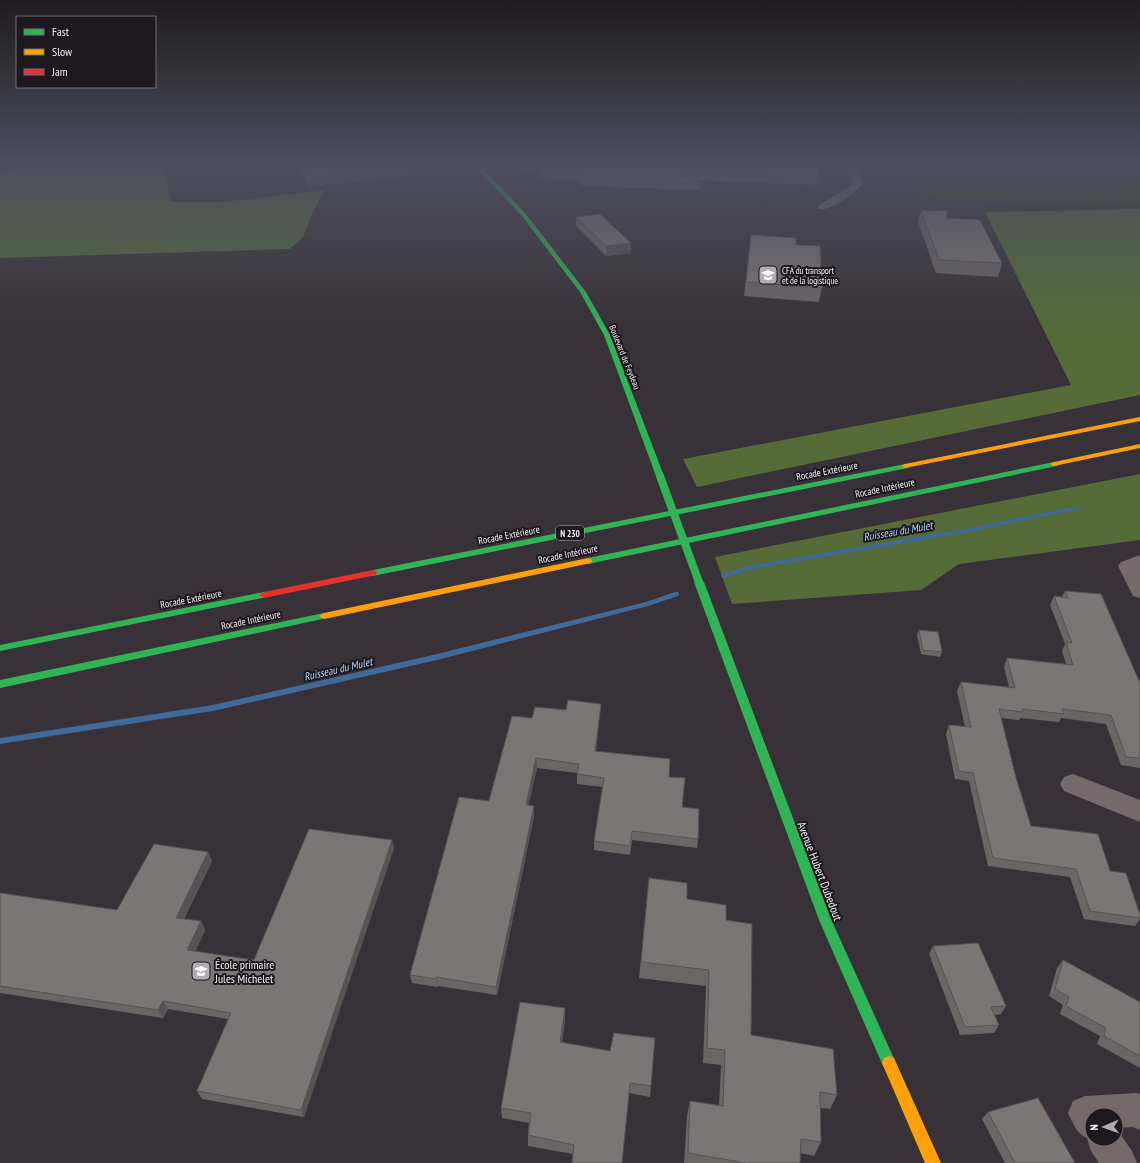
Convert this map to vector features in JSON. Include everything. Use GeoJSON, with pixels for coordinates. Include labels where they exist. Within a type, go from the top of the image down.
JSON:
{"type":"FeatureCollection","features":[{"type":"Feature","properties":{"kind":"main road","name":"Boulevard de Feydeau"},"geometry":{"type":"LineString","coordinates":[[527,219],[554,251],[583,292],[607,335],[699,582]]}},
{"type":"Feature","properties":{"kind":"main road","name":"Rocade Extérieure"},"geometry":{"type":"LineString","coordinates":[[0,648],[1140,419]]}},
{"type":"Feature","properties":{"kind":"main road","name":"Rocade Intérieure"},"geometry":{"type":"LineString","coordinates":[[0,684],[1140,447]]}},
{"type":"Feature","properties":{"kind":"main road","name":"Avenue Hubert Dubedout"},"geometry":{"type":"LineString","coordinates":[[699,582],[825,920],[933,1163]]}},
{"type":"Feature","properties":{"kind":"street"},"geometry":{"type":"LineString","coordinates":[[1134,563],[1140,591]]}},
{"type":"Feature","properties":{"kind":"street"},"geometry":{"type":"LineString","coordinates":[[1073,784],[1140,811]]}},
{"type":"Feature","properties":{"kind":"street"},"geometry":{"type":"LineString","coordinates":[[1124,1111],[1137,1110],[1140,1113]]}},
{"type":"Feature","properties":{"kind":"street"},"geometry":{"type":"LineString","coordinates":[[1109,1147],[1120,1163]]}},
{"type":"Feature","properties":{"kind":"green space"},"geometry":{"type":"Polygon","coordinates":[[[0,219],[310,219],[303,237],[290,249],[0,258],[0,219]]]}},
{"type":"Feature","properties":{"kind":"green space"},"geometry":{"type":"Polygon","coordinates":[[[989,219],[1140,219],[1140,395],[697,487],[683,459],[1071,385],[989,219]]]}},
{"type":"Feature","properties":{"kind":"green space"},"geometry":{"type":"Polygon","coordinates":[[[1140,474],[1140,540],[959,564],[921,590],[732,604],[715,557],[1140,474]]]}},
{"type":"Feature","properties":{"kind":"building"},"geometry":{"type":"Polygon","coordinates":[[[578,219],[606,219],[631,243],[606,246],[578,219]]]}},
{"type":"Feature","properties":{"kind":"building"},"geometry":{"type":"Polygon","coordinates":[[[924,219],[980,220],[1002,263],[939,260],[924,219]]]}},
{"type":"Feature","properties":{"kind":"building"},"geometry":{"type":"Polygon","coordinates":[[[751,235],[796,238],[796,245],[820,246],[822,288],[746,282],[751,235]]]}},
{"type":"Feature","properties":{"kind":"building"},"geometry":{"type":"Polygon","coordinates":[[[1065,591],[1101,594],[1140,683],[1140,758],[1126,757],[1111,715],[1062,709],[1064,714],[1022,709],[1023,712],[999,709],[1016,778],[1031,826],[1098,834],[1110,871],[1126,873],[1140,918],[1090,911],[1076,869],[993,858],[973,773],[959,771],[949,725],[971,727],[961,682],[1015,688],[1007,658],[1073,665],[1066,642],[1072,643],[1054,596],[1068,598],[1065,591]]]}},
{"type":"Feature","properties":{"kind":"building"},"geometry":{"type":"Polygon","coordinates":[[[919,630],[938,632],[942,652],[923,650],[919,630]]]}},
{"type":"Feature","properties":{"kind":"building"},"geometry":{"type":"Polygon","coordinates":[[[568,700],[601,704],[595,751],[670,759],[669,777],[685,778],[682,807],[699,809],[698,839],[632,831],[630,846],[594,841],[604,778],[577,774],[579,764],[536,758],[526,805],[534,806],[496,987],[436,977],[436,979],[410,975],[459,797],[489,801],[512,716],[532,718],[535,707],[566,710],[568,700]]]}},
{"type":"Feature","properties":{"kind":"building"},"geometry":{"type":"Polygon","coordinates":[[[309,829],[392,840],[301,1110],[197,1091],[231,1013],[163,1001],[158,1010],[0,986],[0,893],[117,910],[154,844],[208,852],[176,918],[201,921],[187,950],[254,960],[309,829]]]}},
{"type":"Feature","properties":{"kind":"building"},"geometry":{"type":"Polygon","coordinates":[[[649,878],[687,883],[687,899],[726,905],[726,920],[752,924],[751,1035],[833,1049],[837,1095],[820,1092],[821,1142],[801,1139],[800,1163],[746,1163],[688,1153],[690,1101],[723,1106],[725,1050],[707,1048],[709,970],[641,962],[649,878]]]}},
{"type":"Feature","properties":{"kind":"building"},"geometry":{"type":"Polygon","coordinates":[[[978,943],[1006,1006],[991,1007],[999,1025],[965,1027],[933,946],[978,943]]]}},
{"type":"Feature","properties":{"kind":"building"},"geometry":{"type":"Polygon","coordinates":[[[1063,960],[1140,1002],[1140,1056],[1104,1036],[1106,1028],[1066,1006],[1069,997],[1055,989],[1063,960]]]}},
{"type":"Feature","properties":{"kind":"building"},"geometry":{"type":"Polygon","coordinates":[[[520,1002],[565,1008],[560,1042],[610,1051],[614,1033],[655,1038],[651,1086],[630,1083],[622,1163],[572,1163],[574,1145],[528,1135],[531,1113],[501,1108],[520,1002]]]}},
{"type":"Feature","properties":{"kind":"building"},"geometry":{"type":"Polygon","coordinates":[[[1038,1098],[1075,1163],[1015,1163],[988,1112],[1038,1098]]]}},
{"type":"Feature","properties":{"kind":"waterway","name":"Ruisseau du Mulet"},"geometry":{"type":"LineString","coordinates":[[724,576],[747,568],[964,531],[1077,508]]}},
{"type":"Feature","properties":{"kind":"waterway","name":"Ruisseau du Mulet"},"geometry":{"type":"LineString","coordinates":[[0,741],[213,708],[437,657],[648,604],[675,594]]}},
{"type":"Feature","properties":{"kind":"traffic: fast"},"geometry":{"type":"LineString","coordinates":[[527,219],[583,292],[607,335],[660,476]]}},
{"type":"Feature","properties":{"kind":"traffic: fast"},"geometry":{"type":"LineString","coordinates":[[588,561],[1054,464]]}},
{"type":"Feature","properties":{"kind":"traffic: fast"},"geometry":{"type":"LineString","coordinates":[[373,573],[905,466]]}},
{"type":"Feature","properties":{"kind":"traffic: fast"},"geometry":{"type":"LineString","coordinates":[[660,476],[699,582]]}},
{"type":"Feature","properties":{"kind":"traffic: fast"},"geometry":{"type":"LineString","coordinates":[[699,582],[825,920],[889,1063]]}},
{"type":"Feature","properties":{"kind":"traffic: fast"},"geometry":{"type":"LineString","coordinates":[[0,648],[264,595]]}},
{"type":"Feature","properties":{"kind":"traffic: fast"},"geometry":{"type":"LineString","coordinates":[[0,684],[324,616]]}},
{"type":"Feature","properties":{"kind":"traffic: slow"},"geometry":{"type":"LineString","coordinates":[[905,466],[1140,419]]}},
{"type":"Feature","properties":{"kind":"traffic: slow"},"geometry":{"type":"LineString","coordinates":[[1054,464],[1140,446]]}},
{"type":"Feature","properties":{"kind":"traffic: slow"},"geometry":{"type":"LineString","coordinates":[[324,616],[588,561]]}},
{"type":"Feature","properties":{"kind":"traffic: slow"},"geometry":{"type":"LineString","coordinates":[[889,1063],[933,1163]]}},
{"type":"Feature","properties":{"kind":"traffic: jam"},"geometry":{"type":"LineString","coordinates":[[264,595],[373,573]]}},
{"type":"Feature","properties":{"kind":"place","name":"CFA du transport et de la logistique"},"geometry":{"type":"Point","coordinates":[768,275]}},
{"type":"Feature","properties":{"kind":"place","name":"École primaire Jules Michelet"},"geometry":{"type":"Point","coordinates":[201,971]}}]}
